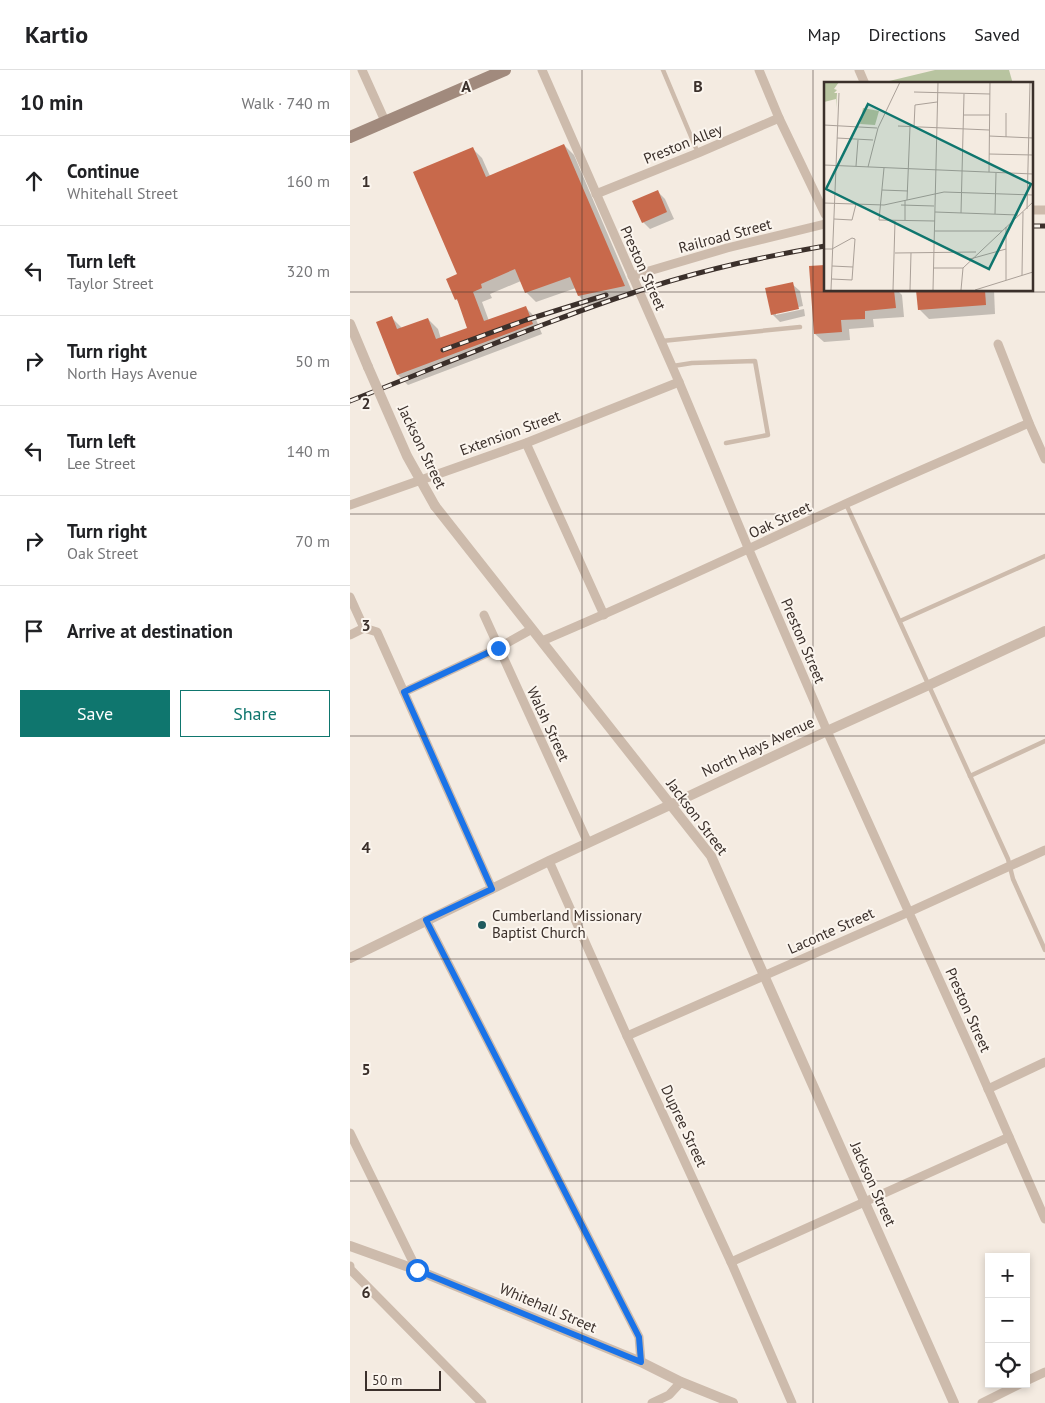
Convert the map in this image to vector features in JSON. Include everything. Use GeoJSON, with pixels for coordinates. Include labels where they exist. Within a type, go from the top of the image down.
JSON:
{"type":"FeatureCollection","features":[{"type":"Feature","properties":{"kind":"main road"},"geometry":{"type":"LineString","coordinates":[[350,137],[505,70]]}},
{"type":"Feature","properties":{"kind":"street"},"geometry":{"type":"LineString","coordinates":[[362,70],[385,121]]}},
{"type":"Feature","properties":{"kind":"street","name":"Preston Street"},"geometry":{"type":"LineString","coordinates":[[542,70],[679,382],[748,550],[826,731],[909,912],[1045,1219]]}},
{"type":"Feature","properties":{"kind":"street"},"geometry":{"type":"LineString","coordinates":[[759,70],[779,118],[824,212]]}},
{"type":"Feature","properties":{"kind":"street"},"geometry":{"type":"LineString","coordinates":[[859,70],[864,82]]}},
{"type":"Feature","properties":{"kind":"street","name":"Preston Alley"},"geometry":{"type":"LineString","coordinates":[[596,194],[779,118]]}},
{"type":"Feature","properties":{"kind":"street"},"geometry":{"type":"LineString","coordinates":[[1032,210],[1045,210]]}},
{"type":"Feature","properties":{"kind":"street","name":"Railroad Street"},"geometry":{"type":"LineString","coordinates":[[632,276],[726,248],[824,224]]}},
{"type":"Feature","properties":{"kind":"street","name":"Jackson Street"},"geometry":{"type":"LineString","coordinates":[[350,324],[407,456],[435,506],[711,856],[954,1403]]}},
{"type":"Feature","properties":{"kind":"street"},"geometry":{"type":"LineString","coordinates":[[998,344],[1029,423],[1044,454]]}},
{"type":"Feature","properties":{"kind":"street","name":"Extension Street"},"geometry":{"type":"LineString","coordinates":[[350,505],[526,443],[679,382]]}},
{"type":"Feature","properties":{"kind":"street","name":"Oak Street"},"geometry":{"type":"LineString","coordinates":[[542,641],[604,615],[846,504],[1029,423]]}},
{"type":"Feature","properties":{"kind":"street"},"geometry":{"type":"LineString","coordinates":[[526,443],[604,615]]}},
{"type":"Feature","properties":{"kind":"street"},"geometry":{"type":"LineString","coordinates":[[350,597],[364,628]]}},
{"type":"Feature","properties":{"kind":"street","name":"Walsh Street"},"geometry":{"type":"LineString","coordinates":[[484,615],[588,843]]}},
{"type":"Feature","properties":{"kind":"street"},"geometry":{"type":"LineString","coordinates":[[350,635],[364,628],[377,632],[492,889]]}},
{"type":"Feature","properties":{"kind":"street"},"geometry":{"type":"LineString","coordinates":[[404,692],[498,648],[532,629]]}},
{"type":"Feature","properties":{"kind":"street","name":"North Hays Avenue"},"geometry":{"type":"LineString","coordinates":[[350,958],[549,861],[1045,631]]}},
{"type":"Feature","properties":{"kind":"street","name":"Laconte Street"},"geometry":{"type":"LineString","coordinates":[[627,1036],[1045,850]]}},
{"type":"Feature","properties":{"kind":"street","name":"Dupree Street"},"geometry":{"type":"LineString","coordinates":[[549,861],[731,1262],[792,1403]]}},
{"type":"Feature","properties":{"kind":"street"},"geometry":{"type":"LineString","coordinates":[[426,920],[639,1337],[641,1362]]}},
{"type":"Feature","properties":{"kind":"street"},"geometry":{"type":"LineString","coordinates":[[988,1089],[1045,1062]]}},
{"type":"Feature","properties":{"kind":"street"},"geometry":{"type":"LineString","coordinates":[[350,1133],[417,1270]]}},
{"type":"Feature","properties":{"kind":"street"},"geometry":{"type":"LineString","coordinates":[[731,1262],[1009,1137]]}},
{"type":"Feature","properties":{"kind":"street","name":"Whitehall Street"},"geometry":{"type":"LineString","coordinates":[[350,1246],[417,1270],[641,1362],[681,1382],[733,1403]]}},
{"type":"Feature","properties":{"kind":"street"},"geometry":{"type":"LineString","coordinates":[[350,1266],[350,1269],[482,1403]]}},
{"type":"Feature","properties":{"kind":"street"},"geometry":{"type":"LineString","coordinates":[[1030,1379],[1045,1372]]}},
{"type":"Feature","properties":{"kind":"street"},"geometry":{"type":"LineString","coordinates":[[652,1403],[669,1395],[681,1382]]}},
{"type":"Feature","properties":{"kind":"street"},"geometry":{"type":"LineString","coordinates":[[982,1403],[1012,1388]]}},
{"type":"Feature","properties":{"kind":"lane"},"geometry":{"type":"LineString","coordinates":[[663,70],[698,153]]}},
{"type":"Feature","properties":{"kind":"lane"},"geometry":{"type":"LineString","coordinates":[[661,342],[800,327]]}},
{"type":"Feature","properties":{"kind":"lane"},"geometry":{"type":"LineString","coordinates":[[671,366],[692,363],[755,361],[768,435],[726,443]]}},
{"type":"Feature","properties":{"kind":"lane"},"geometry":{"type":"LineString","coordinates":[[846,504],[970,776],[1045,950]]}},
{"type":"Feature","properties":{"kind":"lane"},"geometry":{"type":"LineString","coordinates":[[900,621],[1045,556]]}},
{"type":"Feature","properties":{"kind":"lane"},"geometry":{"type":"LineString","coordinates":[[970,776],[1045,741]]}},
{"type":"Feature","properties":{"kind":"green space"},"geometry":{"type":"Polygon","coordinates":[[[935,70],[1009,70],[1012,82],[885,82],[935,70]]]}},
{"type":"Feature","properties":{"kind":"building"},"geometry":{"type":"Polygon","coordinates":[[[564,144],[625,286],[578,296],[570,277],[525,293],[515,269],[481,284],[482,288],[473,292],[484,321],[526,306],[533,324],[397,375],[376,322],[392,316],[397,329],[428,318],[436,339],[467,328],[457,299],[455,300],[446,279],[457,274],[413,172],[473,147],[486,177],[564,144]]]}},
{"type":"Feature","properties":{"kind":"building"},"geometry":{"type":"Polygon","coordinates":[[[658,190],[667,212],[642,223],[632,201],[658,190]]]}},
{"type":"Feature","properties":{"kind":"building"},"geometry":{"type":"Polygon","coordinates":[[[824,265],[824,291],[894,291],[896,308],[865,311],[865,319],[841,320],[842,332],[814,334],[809,266],[824,265]]]}},
{"type":"Feature","properties":{"kind":"building"},"geometry":{"type":"Polygon","coordinates":[[[793,282],[799,309],[771,315],[765,288],[793,282]]]}},
{"type":"Feature","properties":{"kind":"building"},"geometry":{"type":"Polygon","coordinates":[[[916,291],[985,291],[986,305],[918,310],[916,291]]]}},
{"type":"Feature","properties":{"kind":"railway"},"geometry":{"type":"LineString","coordinates":[[1032,226],[1045,226]]}},
{"type":"Feature","properties":{"kind":"railway"},"geometry":{"type":"LineString","coordinates":[[350,401],[508,338],[629,294],[728,266],[824,246]]}},
{"type":"Feature","properties":{"kind":"railway"},"geometry":{"type":"LineString","coordinates":[[443,350],[526,320],[606,295]]}},
{"type":"Feature","properties":{"kind":"place","name":"Cumberland Missionary Baptist Church"},"geometry":{"type":"Point","coordinates":[482,925]}},
{"type":"Feature","properties":{"kind":"route"},"geometry":{"type":"LineString","coordinates":[[417,1270],[641,1362],[639,1337],[426,920],[492,889],[404,692],[498,648]]}}]}
